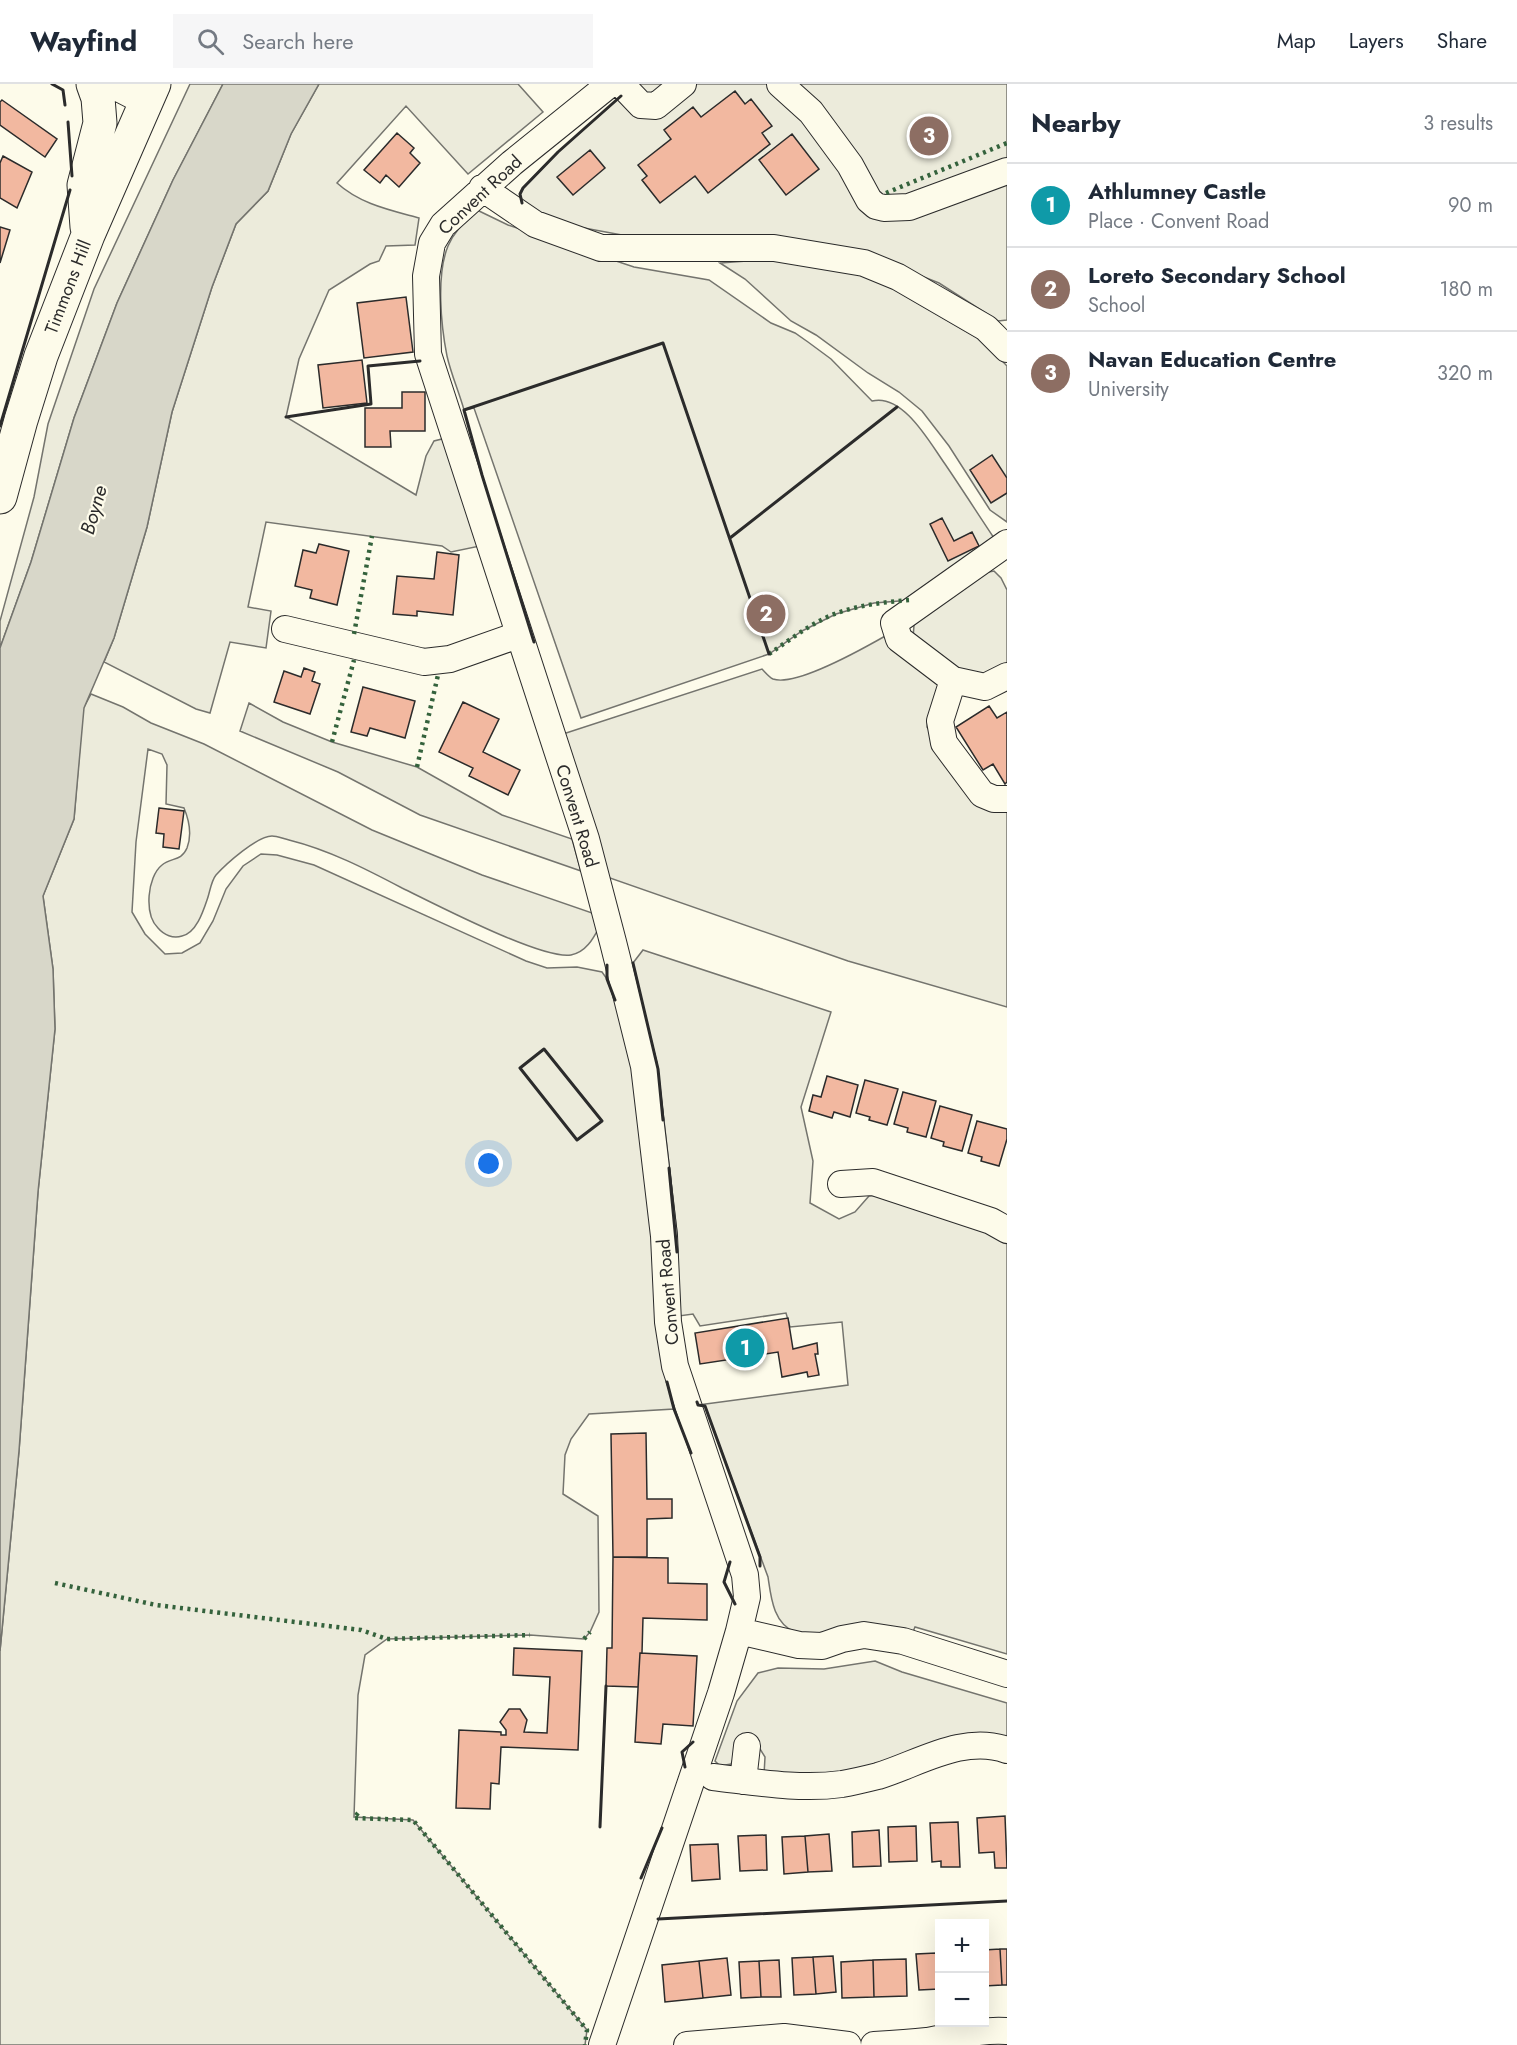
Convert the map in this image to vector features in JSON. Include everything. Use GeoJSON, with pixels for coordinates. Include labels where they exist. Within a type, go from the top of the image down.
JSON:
{"type":"FeatureCollection","features":[{"type":"Feature","properties":{"kind":"main road"},"geometry":{"type":"LineString","coordinates":[[88,235],[84,185],[100,123],[98,98],[93,84]]}},
{"type":"Feature","properties":{"kind":"main road"},"geometry":{"type":"LineString","coordinates":[[118,84],[150,92]]}},
{"type":"Feature","properties":{"kind":"main road","name":"Timmons Hill"},"geometry":{"type":"LineString","coordinates":[[0,497],[41,356],[88,235],[150,92]]}},
{"type":"Feature","properties":{"kind":"street","name":"Convent Road"},"geometry":{"type":"LineString","coordinates":[[602,2045],[713,1716],[739,1631],[747,1597],[745,1575],[675,1366],[668,1322],[664,1236],[644,1066],[586,838],[428,354],[426,276],[432,243],[443,225],[482,188],[610,84]]}},
{"type":"Feature","properties":{"kind":"street"},"geometry":{"type":"LineString","coordinates":[[621,84],[641,105],[656,106],[684,84]]}},
{"type":"Feature","properties":{"kind":"street"},"geometry":{"type":"LineString","coordinates":[[780,84],[811,112],[850,165],[869,200],[876,206],[909,207],[1007,171]]}},
{"type":"Feature","properties":{"kind":"street"},"geometry":{"type":"LineString","coordinates":[[482,188],[535,224],[601,248],[774,248],[864,263],[898,277],[997,329],[1007,349]]}},
{"type":"Feature","properties":{"kind":"street"},"geometry":{"type":"LineString","coordinates":[[1007,544],[1007,554]]}},
{"type":"Feature","properties":{"kind":"street"},"geometry":{"type":"LineString","coordinates":[[1007,544],[894,623],[898,639],[953,680],[985,687],[1007,676]]}},
{"type":"Feature","properties":{"kind":"street"},"geometry":{"type":"LineString","coordinates":[[285,629],[424,662],[450,659],[518,635]]}},
{"type":"Feature","properties":{"kind":"street"},"geometry":{"type":"LineString","coordinates":[[953,680],[940,721],[944,743],[982,794],[994,799],[1007,799]]}},
{"type":"Feature","properties":{"kind":"street"},"geometry":{"type":"LineString","coordinates":[[841,1184],[873,1182],[991,1221],[1007,1230]]}},
{"type":"Feature","properties":{"kind":"street"},"geometry":{"type":"LineString","coordinates":[[739,1631],[799,1646],[822,1646],[864,1635],[903,1641],[1007,1674]]}},
{"type":"Feature","properties":{"kind":"street"},"geometry":{"type":"LineString","coordinates":[[743,1781],[747,1746]]}},
{"type":"Feature","properties":{"kind":"street"},"geometry":{"type":"LineString","coordinates":[[713,1777],[799,1787],[842,1784],[879,1776],[952,1749],[976,1746],[1007,1750]]}},
{"type":"Feature","properties":{"kind":"street"},"geometry":{"type":"LineString","coordinates":[[874,2045],[927,2041],[996,2030],[1007,2031]]}},
{"type":"Feature","properties":{"kind":"street"},"geometry":{"type":"LineString","coordinates":[[687,2045],[784,2037],[848,2045]]}},
{"type":"Feature","properties":{"kind":"shaded area"},"geometry":{"type":"Polygon","coordinates":[[[190,84],[223,84],[173,180],[117,303],[74,418],[31,562],[0,648],[0,621],[34,497],[48,424],[94,289],[190,84]]]}},
{"type":"Feature","properties":{"kind":"shaded area"},"geometry":{"type":"Polygon","coordinates":[[[319,84],[518,84],[543,112],[468,174],[406,106],[337,183],[365,201],[419,218],[415,245],[386,246],[379,261],[370,264],[329,290],[299,359],[286,417],[416,495],[426,456],[434,441],[446,438],[480,546],[451,552],[442,546],[266,522],[248,607],[271,611],[266,648],[230,642],[210,713],[196,709],[104,662],[114,638],[147,527],[172,412],[212,287],[236,224],[268,191],[291,134],[319,84]]]}},
{"type":"Feature","properties":{"kind":"shaded area"},"geometry":{"type":"Polygon","coordinates":[[[635,84],[1007,84],[1007,320],[998,321],[939,283],[868,255],[638,238],[568,225],[536,213],[522,203],[520,194],[523,188],[558,152],[635,84]]]}},
{"type":"Feature","properties":{"kind":"shaded area"},"geometry":{"type":"Polygon","coordinates":[[[477,210],[508,225],[634,267],[709,280],[771,323],[795,333],[831,359],[872,401],[883,401],[894,405],[915,422],[994,538],[912,600],[874,603],[836,614],[802,631],[769,654],[581,718],[474,408],[464,410],[447,356],[441,301],[444,258],[454,236],[477,210]]]}},
{"type":"Feature","properties":{"kind":"shaded area"},"geometry":{"type":"Polygon","coordinates":[[[774,259],[868,274],[983,341],[1007,366],[1007,522],[990,510],[949,446],[922,411],[899,392],[868,373],[816,335],[791,321],[745,279],[720,263],[774,259]]]}},
{"type":"Feature","properties":{"kind":"shaded area"},"geometry":{"type":"Polygon","coordinates":[[[994,571],[1001,578],[1007,590],[1007,665],[994,673],[984,675],[962,671],[951,666],[913,639],[914,625],[978,574],[994,571]]]}},
{"type":"Feature","properties":{"kind":"shaded area"},"geometry":{"type":"Polygon","coordinates":[[[887,635],[941,681],[929,714],[927,727],[977,796],[1007,803],[1007,1007],[848,961],[607,877],[563,734],[762,669],[773,679],[783,680],[797,677],[830,665],[887,635]]]}},
{"type":"Feature","properties":{"kind":"shaded area"},"geometry":{"type":"Polygon","coordinates":[[[91,694],[123,707],[151,723],[204,744],[372,830],[482,875],[598,915],[601,924],[586,947],[571,955],[557,954],[537,949],[487,929],[333,855],[304,844],[272,836],[250,845],[216,875],[201,916],[191,931],[179,937],[169,936],[154,922],[149,905],[150,887],[162,865],[185,852],[189,843],[189,828],[184,808],[166,804],[167,765],[162,754],[148,749],[136,842],[132,912],[145,934],[165,954],[182,953],[200,943],[213,921],[226,889],[243,866],[261,854],[277,855],[314,865],[526,961],[547,968],[577,967],[602,972],[617,1006],[634,1068],[641,1116],[663,1365],[674,1409],[589,1414],[571,1439],[565,1455],[563,1494],[598,1516],[599,1612],[590,1632],[584,1639],[530,1635],[387,1639],[365,1655],[358,1695],[354,1817],[413,1820],[587,2030],[585,2045],[0,2045],[0,1651],[19,1451],[38,1192],[55,1029],[53,969],[43,896],[74,819],[83,709],[91,694]]]}},
{"type":"Feature","properties":{"kind":"shaded area"},"geometry":{"type":"Polygon","coordinates":[[[249,703],[283,722],[332,742],[417,767],[502,815],[572,839],[581,871],[420,815],[338,772],[240,731],[249,703]]]}},
{"type":"Feature","properties":{"kind":"shaded area"},"geometry":{"type":"Polygon","coordinates":[[[643,950],[831,1012],[801,1107],[813,1161],[810,1203],[839,1219],[855,1212],[869,1196],[877,1195],[977,1228],[1007,1244],[1007,1654],[915,1627],[913,1632],[877,1625],[841,1626],[824,1638],[805,1635],[788,1628],[774,1609],[768,1577],[705,1406],[698,1405],[848,1385],[842,1322],[790,1327],[786,1313],[700,1326],[693,1314],[679,1316],[677,1233],[658,1069],[633,963],[643,950]]]}},
{"type":"Feature","properties":{"kind":"shaded area"},"geometry":{"type":"Polygon","coordinates":[[[875,1661],[902,1672],[1007,1703],[1007,1741],[846,1774],[764,1775],[765,1757],[760,1749],[740,1743],[731,1764],[720,1766],[715,1761],[737,1701],[758,1673],[778,1668],[824,1669],[875,1661]]]}},
{"type":"Feature","properties":{"kind":"water","name":"Boyne"},"geometry":{"type":"Polygon","coordinates":[[[223,84],[319,84],[291,134],[268,191],[236,224],[212,287],[172,412],[147,527],[114,638],[84,708],[74,819],[43,896],[53,969],[55,1029],[38,1192],[19,1451],[0,1651],[0,648],[31,562],[74,418],[117,303],[173,180],[223,84]]]}},
{"type":"Feature","properties":{"kind":"building"},"geometry":{"type":"Polygon","coordinates":[[[735,91],[745,104],[751,99],[772,126],[762,133],[770,144],[708,193],[695,176],[660,203],[642,180],[647,176],[638,165],[671,139],[664,130],[693,107],[701,117],[735,91]]]}},
{"type":"Feature","properties":{"kind":"building"},"geometry":{"type":"Polygon","coordinates":[[[2,100],[57,139],[45,157],[0,125],[0,102],[2,100]]]}},
{"type":"Feature","properties":{"kind":"building"},"geometry":{"type":"Polygon","coordinates":[[[397,133],[414,148],[410,153],[420,163],[399,187],[386,175],[380,183],[364,170],[397,133]]]}},
{"type":"Feature","properties":{"kind":"building"},"geometry":{"type":"Polygon","coordinates":[[[792,134],[819,169],[786,195],[759,160],[792,134]]]}},
{"type":"Feature","properties":{"kind":"building"},"geometry":{"type":"Polygon","coordinates":[[[590,150],[605,168],[573,195],[557,177],[590,150]]]}},
{"type":"Feature","properties":{"kind":"building"},"geometry":{"type":"Polygon","coordinates":[[[3,156],[32,172],[17,208],[0,198],[0,163],[3,156]]]}},
{"type":"Feature","properties":{"kind":"building"},"geometry":{"type":"Polygon","coordinates":[[[0,227],[10,230],[0,263],[0,227]]]}},
{"type":"Feature","properties":{"kind":"building"},"geometry":{"type":"Polygon","coordinates":[[[406,297],[413,352],[364,358],[357,303],[406,297]]]}},
{"type":"Feature","properties":{"kind":"building"},"geometry":{"type":"Polygon","coordinates":[[[362,360],[367,403],[323,408],[318,365],[362,360]]]}},
{"type":"Feature","properties":{"kind":"building"},"geometry":{"type":"Polygon","coordinates":[[[402,392],[425,392],[425,431],[390,431],[391,447],[365,447],[365,408],[402,408],[402,392]]]}},
{"type":"Feature","properties":{"kind":"building"},"geometry":{"type":"Polygon","coordinates":[[[992,455],[1007,478],[1007,493],[991,503],[970,470],[992,455]]]}},
{"type":"Feature","properties":{"kind":"building"},"geometry":{"type":"Polygon","coordinates":[[[942,518],[954,541],[972,532],[979,546],[948,561],[930,524],[942,518]]]}},
{"type":"Feature","properties":{"kind":"building"},"geometry":{"type":"Polygon","coordinates":[[[319,544],[349,551],[337,605],[310,598],[312,590],[295,586],[303,550],[316,553],[319,544]]]}},
{"type":"Feature","properties":{"kind":"building"},"geometry":{"type":"Polygon","coordinates":[[[437,552],[459,555],[453,615],[417,611],[417,616],[393,614],[397,576],[434,579],[437,552]]]}},
{"type":"Feature","properties":{"kind":"building"},"geometry":{"type":"Polygon","coordinates":[[[304,668],[315,672],[312,681],[320,684],[310,714],[274,702],[284,671],[301,677],[304,668]]]}},
{"type":"Feature","properties":{"kind":"building"},"geometry":{"type":"Polygon","coordinates":[[[363,687],[415,701],[405,738],[370,728],[367,736],[351,732],[363,687]]]}},
{"type":"Feature","properties":{"kind":"building"},"geometry":{"type":"Polygon","coordinates":[[[463,702],[499,719],[483,752],[520,770],[508,795],[469,776],[473,768],[439,752],[463,702]]]}},
{"type":"Feature","properties":{"kind":"building"},"geometry":{"type":"Polygon","coordinates":[[[989,706],[997,718],[1007,712],[1007,782],[1005,784],[993,764],[983,770],[956,727],[989,706]]]}},
{"type":"Feature","properties":{"kind":"building"},"geometry":{"type":"Polygon","coordinates":[[[159,808],[184,811],[179,849],[163,847],[164,834],[156,833],[159,808]]]}},
{"type":"Feature","properties":{"kind":"building"},"geometry":{"type":"Polygon","coordinates":[[[827,1076],[858,1085],[850,1117],[834,1112],[832,1118],[809,1111],[813,1095],[821,1097],[827,1076]]]}},
{"type":"Feature","properties":{"kind":"building"},"geometry":{"type":"Polygon","coordinates":[[[865,1080],[898,1089],[887,1125],[869,1120],[870,1117],[856,1113],[865,1080]]]}},
{"type":"Feature","properties":{"kind":"building"},"geometry":{"type":"Polygon","coordinates":[[[903,1092],[936,1101],[926,1137],[907,1132],[908,1128],[894,1124],[903,1092]]]}},
{"type":"Feature","properties":{"kind":"building"},"geometry":{"type":"Polygon","coordinates":[[[940,1106],[972,1115],[962,1151],[943,1146],[944,1142],[931,1138],[940,1106]]]}},
{"type":"Feature","properties":{"kind":"building"},"geometry":{"type":"Polygon","coordinates":[[[977,1121],[1007,1129],[1007,1139],[999,1166],[981,1161],[982,1157],[968,1153],[977,1121]]]}},
{"type":"Feature","properties":{"kind":"building"},"geometry":{"type":"Polygon","coordinates":[[[788,1318],[793,1349],[817,1343],[818,1354],[815,1354],[819,1375],[808,1377],[807,1372],[782,1377],[778,1352],[700,1364],[695,1333],[788,1318]]]}},
{"type":"Feature","properties":{"kind":"building"},"geometry":{"type":"Polygon","coordinates":[[[646,1433],[647,1499],[672,1499],[672,1518],[647,1519],[647,1557],[613,1557],[611,1434],[646,1433]]]}},
{"type":"Feature","properties":{"kind":"building"},"geometry":{"type":"Polygon","coordinates":[[[613,1557],[668,1558],[668,1583],[707,1584],[707,1620],[643,1618],[638,1687],[606,1686],[607,1648],[612,1648],[613,1557]]]}},
{"type":"Feature","properties":{"kind":"building"},"geometry":{"type":"Polygon","coordinates":[[[514,1648],[582,1651],[578,1750],[501,1747],[499,1784],[491,1783],[490,1809],[456,1808],[459,1730],[501,1732],[501,1735],[506,1735],[506,1730],[500,1722],[509,1709],[520,1709],[527,1720],[524,1732],[547,1733],[550,1677],[513,1675],[514,1648]]]}},
{"type":"Feature","properties":{"kind":"building"},"geometry":{"type":"Polygon","coordinates":[[[640,1653],[697,1656],[693,1726],[663,1724],[661,1744],[635,1742],[640,1653]]]}},
{"type":"Feature","properties":{"kind":"building"},"geometry":{"type":"Polygon","coordinates":[[[1005,1816],[1007,1868],[995,1868],[994,1852],[979,1853],[977,1818],[1005,1816]]]}},
{"type":"Feature","properties":{"kind":"building"},"geometry":{"type":"Polygon","coordinates":[[[958,1822],[960,1867],[941,1867],[941,1861],[932,1862],[930,1823],[958,1822]]]}},
{"type":"Feature","properties":{"kind":"building"},"geometry":{"type":"Polygon","coordinates":[[[916,1826],[917,1861],[889,1862],[888,1827],[916,1826]]]}},
{"type":"Feature","properties":{"kind":"building"},"geometry":{"type":"Polygon","coordinates":[[[879,1830],[881,1866],[853,1867],[852,1832],[879,1830]]]}},
{"type":"Feature","properties":{"kind":"building"},"geometry":{"type":"Polygon","coordinates":[[[829,1834],[832,1871],[808,1872],[805,1836],[829,1834]]]}},
{"type":"Feature","properties":{"kind":"building"},"geometry":{"type":"Polygon","coordinates":[[[766,1835],[767,1870],[740,1871],[738,1836],[766,1835]]]}},
{"type":"Feature","properties":{"kind":"building"},"geometry":{"type":"Polygon","coordinates":[[[805,1836],[808,1872],[784,1874],[782,1837],[805,1836]]]}},
{"type":"Feature","properties":{"kind":"building"},"geometry":{"type":"Polygon","coordinates":[[[718,1844],[720,1879],[692,1881],[690,1845],[718,1844]]]}},
{"type":"Feature","properties":{"kind":"building"},"geometry":{"type":"Polygon","coordinates":[[[1000,1949],[1002,1985],[989,1986],[989,1950],[1000,1949]]]}},
{"type":"Feature","properties":{"kind":"building"},"geometry":{"type":"Polygon","coordinates":[[[1000,1949],[1007,1949],[1007,1985],[1002,1985],[1000,1949]]]}},
{"type":"Feature","properties":{"kind":"building"},"geometry":{"type":"Polygon","coordinates":[[[935,1953],[935,1989],[919,1990],[916,1954],[935,1953]]]}},
{"type":"Feature","properties":{"kind":"building"},"geometry":{"type":"Polygon","coordinates":[[[833,1956],[836,1992],[816,1994],[813,1957],[833,1956]]]}},
{"type":"Feature","properties":{"kind":"building"},"geometry":{"type":"Polygon","coordinates":[[[813,1957],[816,1994],[794,1995],[792,1958],[813,1957]]]}},
{"type":"Feature","properties":{"kind":"building"},"geometry":{"type":"Polygon","coordinates":[[[727,1958],[731,1995],[703,1998],[699,1961],[727,1958]]]}},
{"type":"Feature","properties":{"kind":"building"},"geometry":{"type":"Polygon","coordinates":[[[906,1959],[907,1996],[874,1997],[873,1960],[906,1959]]]}},
{"type":"Feature","properties":{"kind":"building"},"geometry":{"type":"Polygon","coordinates":[[[779,1960],[781,1997],[761,1997],[759,1961],[779,1960]]]}},
{"type":"Feature","properties":{"kind":"building"},"geometry":{"type":"Polygon","coordinates":[[[873,1960],[874,1997],[842,1998],[841,1962],[873,1960]]]}},
{"type":"Feature","properties":{"kind":"building"},"geometry":{"type":"Polygon","coordinates":[[[699,1961],[703,1998],[665,2002],[662,1965],[699,1961]]]}},
{"type":"Feature","properties":{"kind":"building"},"geometry":{"type":"Polygon","coordinates":[[[759,1961],[761,1997],[741,1998],[739,1962],[759,1961]]]}},
{"type":"Feature","properties":{"kind":"hedge"},"geometry":{"type":"LineString","coordinates":[[886,193],[1007,143]]}},
{"type":"Feature","properties":{"kind":"hedge"},"geometry":{"type":"LineString","coordinates":[[354,634],[372,536]]}},
{"type":"Feature","properties":{"kind":"hedge"},"geometry":{"type":"LineString","coordinates":[[769,654],[810,626],[837,613],[873,604],[909,600]]}},
{"type":"Feature","properties":{"kind":"hedge"},"geometry":{"type":"LineString","coordinates":[[332,742],[354,660]]}},
{"type":"Feature","properties":{"kind":"hedge"},"geometry":{"type":"LineString","coordinates":[[417,767],[438,675]]}},
{"type":"Feature","properties":{"kind":"hedge"},"geometry":{"type":"LineString","coordinates":[[55,1583],[156,1605],[361,1630],[387,1639],[530,1635]]}},
{"type":"Feature","properties":{"kind":"hedge"},"geometry":{"type":"LineString","coordinates":[[584,1639],[590,1632]]}},
{"type":"Feature","properties":{"kind":"hedge"},"geometry":{"type":"LineString","coordinates":[[358,1813],[354,1818],[413,1820],[587,2030],[585,2045]]}},
{"type":"Feature","properties":{"kind":"wall"},"geometry":{"type":"LineString","coordinates":[[52,84],[63,90],[65,105]]}},
{"type":"Feature","properties":{"kind":"wall"},"geometry":{"type":"LineString","coordinates":[[522,203],[520,194],[523,188],[558,152],[621,96]]}},
{"type":"Feature","properties":{"kind":"wall"},"geometry":{"type":"LineString","coordinates":[[68,122],[72,176]]}},
{"type":"Feature","properties":{"kind":"wall"},"geometry":{"type":"LineString","coordinates":[[0,426],[70,190]]}},
{"type":"Feature","properties":{"kind":"wall"},"geometry":{"type":"LineString","coordinates":[[534,642],[464,410],[663,343],[769,654]]}},
{"type":"Feature","properties":{"kind":"wall"},"geometry":{"type":"LineString","coordinates":[[286,417],[371,404],[368,366],[420,361]]}},
{"type":"Feature","properties":{"kind":"wall"},"geometry":{"type":"LineString","coordinates":[[730,538],[897,407]]}},
{"type":"Feature","properties":{"kind":"wall"},"geometry":{"type":"LineString","coordinates":[[633,963],[658,1069],[663,1120]]}},
{"type":"Feature","properties":{"kind":"wall"},"geometry":{"type":"LineString","coordinates":[[607,965],[607,979],[615,1000]]}},
{"type":"Feature","properties":{"kind":"wall"},"geometry":{"type":"LineString","coordinates":[[544,1049],[602,1121],[577,1140],[520,1068],[544,1049]]}},
{"type":"Feature","properties":{"kind":"wall"},"geometry":{"type":"LineString","coordinates":[[669,1168],[677,1252]]}},
{"type":"Feature","properties":{"kind":"wall"},"geometry":{"type":"LineString","coordinates":[[667,1382],[674,1409],[691,1453]]}},
{"type":"Feature","properties":{"kind":"wall"},"geometry":{"type":"LineString","coordinates":[[697,1402],[698,1405],[705,1406],[760,1557],[760,1566]]}},
{"type":"Feature","properties":{"kind":"wall"},"geometry":{"type":"LineString","coordinates":[[730,1562],[724,1582],[735,1604]]}},
{"type":"Feature","properties":{"kind":"wall"},"geometry":{"type":"LineString","coordinates":[[600,1827],[606,1686]]}},
{"type":"Feature","properties":{"kind":"wall"},"geometry":{"type":"LineString","coordinates":[[685,1767],[682,1752],[693,1742]]}},
{"type":"Feature","properties":{"kind":"wall"},"geometry":{"type":"LineString","coordinates":[[641,1878],[662,1828]]}},
{"type":"Feature","properties":{"kind":"wall"},"geometry":{"type":"LineString","coordinates":[[658,1919],[1007,1901]]}},
{"type":"Feature","properties":{"kind":"place","name":"Navan Education Centre"},"geometry":{"type":"Point","coordinates":[929,136]}},
{"type":"Feature","properties":{"kind":"place","name":"Loreto Secondary School"},"geometry":{"type":"Point","coordinates":[766,614]}},
{"type":"Feature","properties":{"kind":"place","name":"Athlumney Castle"},"geometry":{"type":"Point","coordinates":[745,1348]}}]}
